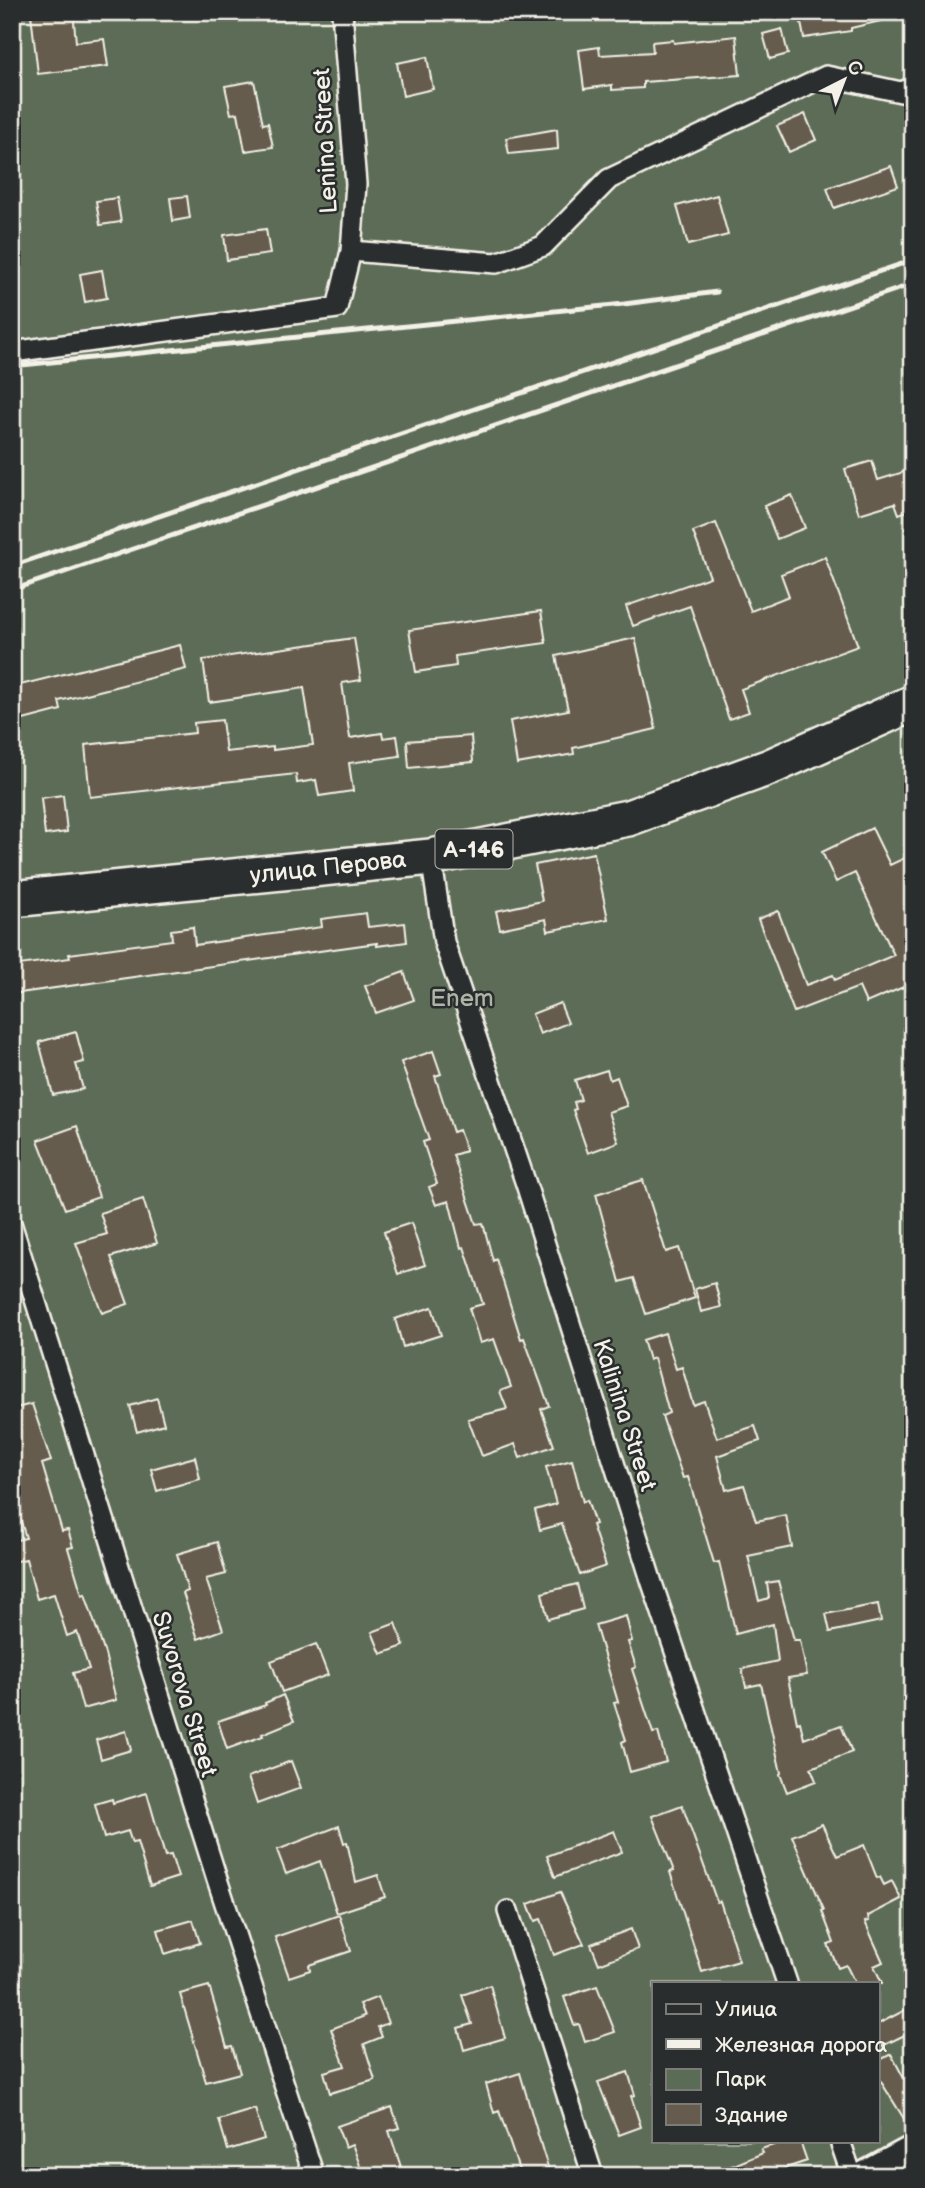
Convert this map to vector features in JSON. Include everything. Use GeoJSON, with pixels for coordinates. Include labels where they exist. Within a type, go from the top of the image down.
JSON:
{"type":"FeatureCollection","features":[{"type":"Feature","properties":{"kind":"highway","name":"улица Перова"},"geometry":{"type":"LineString","coordinates":[[12,899],[431,857],[628,818],[770,767],[913,703]]}},
{"type":"Feature","properties":{"kind":"street","name":"Lenina Street"},"geometry":{"type":"LineString","coordinates":[[12,352],[337,307],[351,251],[356,184],[342,12]]}},
{"type":"Feature","properties":{"kind":"street"},"geometry":{"type":"LineString","coordinates":[[351,251],[496,263],[543,246],[609,179],[826,76],[901,92],[913,87]]}},
{"type":"Feature","properties":{"kind":"street","name":"Kalinina Street"},"geometry":{"type":"LineString","coordinates":[[431,857],[443,942],[526,1184],[652,1583],[787,1982]]}},
{"type":"Feature","properties":{"kind":"street","name":"Suvorova Street"},"geometry":{"type":"LineString","coordinates":[[12,1226],[217,1879],[314,2176]]}},
{"type":"Feature","properties":{"kind":"street"},"geometry":{"type":"LineString","coordinates":[[509,1911],[593,2176]]}},
{"type":"Feature","properties":{"kind":"street"},"geometry":{"type":"LineString","coordinates":[[840,2142],[852,2176]]}},
{"type":"Feature","properties":{"kind":"street"},"geometry":{"type":"LineString","coordinates":[[863,2176],[913,2150]]}},
{"type":"Feature","properties":{"kind":"green space","name":"Enem"},"geometry":{"type":"Polygon","coordinates":[[[12,12],[913,12],[913,2176],[12,2176],[12,12]]]}},
{"type":"Feature","properties":{"kind":"building"},"geometry":{"type":"Polygon","coordinates":[[[73,12],[76,42],[104,39],[108,66],[38,74],[31,14],[73,12]]]}},
{"type":"Feature","properties":{"kind":"building"},"geometry":{"type":"Polygon","coordinates":[[[799,12],[888,12],[889,19],[851,28],[851,31],[804,38],[799,12]]]}},
{"type":"Feature","properties":{"kind":"building"},"geometry":{"type":"Polygon","coordinates":[[[782,29],[788,54],[770,59],[763,34],[782,29]]]}},
{"type":"Feature","properties":{"kind":"building"},"geometry":{"type":"Polygon","coordinates":[[[736,36],[740,75],[643,82],[643,88],[612,90],[612,85],[584,89],[579,50],[599,47],[600,55],[653,52],[652,42],[673,40],[674,43],[736,36]]]}},
{"type":"Feature","properties":{"kind":"building"},"geometry":{"type":"Polygon","coordinates":[[[427,57],[433,89],[403,96],[397,63],[427,57]]]}},
{"type":"Feature","properties":{"kind":"building"},"geometry":{"type":"Polygon","coordinates":[[[254,81],[263,124],[268,123],[273,147],[245,151],[238,113],[231,114],[225,86],[254,81]]]}},
{"type":"Feature","properties":{"kind":"building"},"geometry":{"type":"Polygon","coordinates":[[[805,114],[816,140],[789,152],[777,126],[805,114]]]}},
{"type":"Feature","properties":{"kind":"building"},"geometry":{"type":"Polygon","coordinates":[[[557,129],[558,149],[509,154],[506,138],[557,129]]]}},
{"type":"Feature","properties":{"kind":"building"},"geometry":{"type":"Polygon","coordinates":[[[891,166],[898,186],[834,208],[827,188],[891,166]]]}},
{"type":"Feature","properties":{"kind":"building"},"geometry":{"type":"Polygon","coordinates":[[[717,195],[728,235],[688,245],[677,206],[717,195]]]}},
{"type":"Feature","properties":{"kind":"building"},"geometry":{"type":"Polygon","coordinates":[[[187,196],[190,218],[173,221],[170,198],[187,196]]]}},
{"type":"Feature","properties":{"kind":"building"},"geometry":{"type":"Polygon","coordinates":[[[117,198],[121,222],[100,225],[96,201],[117,198]]]}},
{"type":"Feature","properties":{"kind":"building"},"geometry":{"type":"Polygon","coordinates":[[[266,229],[270,254],[227,260],[224,235],[266,229]]]}},
{"type":"Feature","properties":{"kind":"building"},"geometry":{"type":"Polygon","coordinates":[[[102,270],[107,298],[85,302],[80,274],[102,270]]]}},
{"type":"Feature","properties":{"kind":"building"},"geometry":{"type":"Polygon","coordinates":[[[872,461],[878,480],[913,469],[913,509],[899,514],[895,503],[859,514],[845,469],[872,461]]]}},
{"type":"Feature","properties":{"kind":"building"},"geometry":{"type":"Polygon","coordinates":[[[792,495],[805,528],[777,539],[764,506],[792,495]]]}},
{"type":"Feature","properties":{"kind":"building"},"geometry":{"type":"Polygon","coordinates":[[[716,523],[751,611],[789,596],[781,574],[825,557],[858,646],[741,689],[749,712],[729,719],[690,606],[633,626],[626,606],[710,577],[693,532],[716,523]]]}},
{"type":"Feature","properties":{"kind":"building"},"geometry":{"type":"Polygon","coordinates":[[[541,611],[546,643],[455,656],[456,666],[416,672],[409,630],[541,611]]]}},
{"type":"Feature","properties":{"kind":"building"},"geometry":{"type":"Polygon","coordinates":[[[354,638],[361,680],[342,683],[350,738],[382,733],[383,738],[397,736],[400,756],[349,763],[353,791],[319,796],[316,780],[297,783],[296,774],[90,797],[85,745],[195,733],[194,723],[222,720],[226,752],[313,745],[304,688],[209,702],[203,660],[354,638]]]}},
{"type":"Feature","properties":{"kind":"building"},"geometry":{"type":"Polygon","coordinates":[[[635,638],[656,729],[573,748],[574,754],[517,764],[510,721],[568,710],[556,656],[635,638]]]}},
{"type":"Feature","properties":{"kind":"building"},"geometry":{"type":"Polygon","coordinates":[[[180,645],[186,669],[59,701],[61,710],[12,723],[12,687],[180,645]]]}},
{"type":"Feature","properties":{"kind":"building"},"geometry":{"type":"Polygon","coordinates":[[[471,736],[473,762],[409,768],[407,741],[471,736]]]}},
{"type":"Feature","properties":{"kind":"building"},"geometry":{"type":"Polygon","coordinates":[[[63,795],[67,832],[45,835],[41,798],[63,795]]]}},
{"type":"Feature","properties":{"kind":"building"},"geometry":{"type":"Polygon","coordinates":[[[872,828],[890,865],[913,854],[913,983],[866,1003],[859,987],[794,1012],[758,919],[778,911],[806,985],[833,975],[835,980],[894,955],[855,873],[836,882],[822,852],[872,828]]]}},
{"type":"Feature","properties":{"kind":"building"},"geometry":{"type":"Polygon","coordinates":[[[594,853],[608,919],[548,931],[546,919],[500,929],[496,911],[542,901],[535,865],[594,853]]]}},
{"type":"Feature","properties":{"kind":"building"},"geometry":{"type":"Polygon","coordinates":[[[366,913],[368,927],[405,923],[407,942],[377,946],[377,943],[12,994],[12,966],[70,958],[69,954],[172,940],[171,930],[193,927],[195,945],[322,927],[321,919],[366,913]]]}},
{"type":"Feature","properties":{"kind":"building"},"geometry":{"type":"Polygon","coordinates":[[[404,972],[414,1000],[376,1013],[365,986],[404,972]]]}},
{"type":"Feature","properties":{"kind":"building"},"geometry":{"type":"Polygon","coordinates":[[[560,1003],[568,1023],[540,1034],[532,1014],[560,1003]]]}},
{"type":"Feature","properties":{"kind":"building"},"geometry":{"type":"Polygon","coordinates":[[[76,1032],[84,1062],[76,1064],[83,1089],[53,1095],[39,1042],[76,1032]]]}},
{"type":"Feature","properties":{"kind":"building"},"geometry":{"type":"Polygon","coordinates":[[[433,1051],[441,1074],[435,1076],[453,1132],[459,1130],[466,1151],[453,1155],[476,1224],[483,1223],[493,1261],[496,1259],[521,1339],[524,1338],[549,1406],[541,1409],[554,1446],[520,1458],[515,1444],[482,1456],[468,1419],[507,1409],[500,1391],[511,1387],[494,1339],[480,1343],[469,1308],[483,1304],[464,1247],[461,1248],[449,1201],[436,1205],[429,1187],[437,1184],[423,1142],[429,1140],[401,1062],[433,1051]]]}},
{"type":"Feature","properties":{"kind":"building"},"geometry":{"type":"Polygon","coordinates":[[[607,1070],[610,1080],[617,1077],[627,1106],[608,1112],[618,1142],[588,1153],[573,1110],[576,1109],[574,1102],[581,1100],[575,1080],[607,1070]]]}},
{"type":"Feature","properties":{"kind":"building"},"geometry":{"type":"Polygon","coordinates":[[[77,1126],[99,1197],[65,1209],[38,1140],[77,1126]]]}},
{"type":"Feature","properties":{"kind":"building"},"geometry":{"type":"Polygon","coordinates":[[[643,1180],[666,1252],[679,1248],[695,1298],[646,1314],[634,1278],[620,1282],[596,1194],[643,1180]]]}},
{"type":"Feature","properties":{"kind":"building"},"geometry":{"type":"Polygon","coordinates":[[[143,1199],[157,1243],[111,1257],[128,1304],[102,1313],[76,1243],[107,1234],[100,1213],[143,1199]]]}},
{"type":"Feature","properties":{"kind":"building"},"geometry":{"type":"Polygon","coordinates":[[[411,1223],[425,1265],[398,1274],[384,1232],[411,1223]]]}},
{"type":"Feature","properties":{"kind":"building"},"geometry":{"type":"Polygon","coordinates":[[[715,1283],[721,1307],[701,1312],[695,1289],[715,1283]]]}},
{"type":"Feature","properties":{"kind":"building"},"geometry":{"type":"Polygon","coordinates":[[[432,1307],[441,1335],[403,1347],[395,1319],[432,1307]]]}},
{"type":"Feature","properties":{"kind":"building"},"geometry":{"type":"Polygon","coordinates":[[[665,1333],[676,1369],[682,1367],[693,1405],[704,1401],[717,1438],[755,1426],[760,1441],[717,1456],[726,1490],[744,1485],[756,1521],[786,1515],[792,1547],[748,1556],[759,1601],[769,1598],[767,1583],[778,1581],[794,1640],[800,1640],[807,1675],[788,1678],[797,1723],[800,1722],[804,1739],[841,1725],[852,1752],[811,1768],[816,1781],[787,1792],[780,1774],[761,1684],[746,1687],[742,1669],[778,1661],[773,1624],[736,1634],[719,1562],[714,1563],[688,1477],[683,1478],[662,1416],[669,1413],[654,1358],[649,1360],[643,1340],[665,1333]]]}},
{"type":"Feature","properties":{"kind":"building"},"geometry":{"type":"Polygon","coordinates":[[[157,1398],[164,1424],[137,1432],[130,1406],[157,1398]]]}},
{"type":"Feature","properties":{"kind":"building"},"geometry":{"type":"Polygon","coordinates":[[[32,1404],[51,1461],[42,1464],[62,1531],[68,1530],[73,1547],[68,1548],[82,1595],[85,1594],[105,1654],[116,1700],[83,1709],[73,1673],[89,1669],[77,1632],[67,1636],[54,1594],[37,1599],[26,1559],[12,1562],[12,1541],[26,1538],[12,1492],[12,1409],[32,1404]]]}},
{"type":"Feature","properties":{"kind":"building"},"geometry":{"type":"Polygon","coordinates":[[[195,1457],[200,1479],[157,1491],[151,1469],[195,1457]]]}},
{"type":"Feature","properties":{"kind":"building"},"geometry":{"type":"Polygon","coordinates":[[[572,1460],[583,1502],[587,1500],[595,1524],[592,1525],[606,1566],[580,1575],[562,1524],[540,1530],[535,1510],[556,1504],[546,1467],[572,1460]]]}},
{"type":"Feature","properties":{"kind":"building"},"geometry":{"type":"Polygon","coordinates":[[[217,1542],[226,1574],[206,1579],[223,1630],[198,1639],[183,1593],[188,1591],[177,1554],[217,1542]]]}},
{"type":"Feature","properties":{"kind":"building"},"geometry":{"type":"Polygon","coordinates":[[[577,1584],[583,1609],[548,1619],[542,1593],[577,1584]]]}},
{"type":"Feature","properties":{"kind":"building"},"geometry":{"type":"Polygon","coordinates":[[[878,1604],[881,1621],[830,1632],[826,1614],[878,1604]]]}},
{"type":"Feature","properties":{"kind":"building"},"geometry":{"type":"Polygon","coordinates":[[[626,1616],[632,1641],[628,1642],[636,1667],[632,1669],[653,1733],[658,1732],[666,1762],[630,1772],[622,1742],[626,1740],[614,1703],[618,1702],[595,1625],[626,1616]]]}},
{"type":"Feature","properties":{"kind":"building"},"geometry":{"type":"Polygon","coordinates":[[[396,1623],[404,1646],[381,1654],[372,1632],[396,1623]]]}},
{"type":"Feature","properties":{"kind":"building"},"geometry":{"type":"Polygon","coordinates":[[[316,1644],[328,1675],[282,1692],[271,1661],[316,1644]]]}},
{"type":"Feature","properties":{"kind":"building"},"geometry":{"type":"Polygon","coordinates":[[[283,1695],[294,1721],[227,1749],[218,1721],[266,1705],[265,1703],[283,1695]]]}},
{"type":"Feature","properties":{"kind":"building"},"geometry":{"type":"Polygon","coordinates":[[[126,1731],[131,1750],[101,1759],[96,1740],[126,1731]]]}},
{"type":"Feature","properties":{"kind":"building"},"geometry":{"type":"Polygon","coordinates":[[[291,1761],[301,1788],[257,1804],[248,1777],[291,1761]]]}},
{"type":"Feature","properties":{"kind":"building"},"geometry":{"type":"Polygon","coordinates":[[[147,1793],[165,1856],[171,1855],[178,1877],[150,1886],[137,1842],[132,1843],[128,1831],[104,1838],[95,1804],[112,1799],[113,1803],[147,1793]]]}},
{"type":"Feature","properties":{"kind":"building"},"geometry":{"type":"Polygon","coordinates":[[[682,1805],[717,1902],[720,1901],[739,1961],[702,1972],[670,1872],[674,1871],[652,1816],[682,1805]]]}},
{"type":"Feature","properties":{"kind":"building"},"geometry":{"type":"Polygon","coordinates":[[[822,1824],[837,1856],[864,1845],[877,1878],[880,1877],[884,1885],[892,1881],[901,1899],[868,1916],[869,1921],[865,1922],[883,1962],[874,1966],[882,1983],[854,1982],[846,1965],[838,1968],[828,1945],[834,1943],[822,1911],[824,1910],[792,1836],[822,1824]]]}},
{"type":"Feature","properties":{"kind":"building"},"geometry":{"type":"Polygon","coordinates":[[[339,1826],[344,1843],[347,1842],[356,1882],[378,1875],[385,1897],[337,1913],[320,1861],[286,1874],[277,1850],[339,1826]]]}},
{"type":"Feature","properties":{"kind":"building"},"geometry":{"type":"Polygon","coordinates":[[[614,1831],[622,1852],[555,1877],[547,1856],[614,1831]]]}},
{"type":"Feature","properties":{"kind":"building"},"geometry":{"type":"Polygon","coordinates":[[[560,1892],[584,1944],[554,1955],[541,1919],[535,1921],[528,1904],[560,1892]]]}},
{"type":"Feature","properties":{"kind":"building"},"geometry":{"type":"Polygon","coordinates":[[[339,1915],[351,1951],[309,1965],[310,1970],[289,1977],[275,1937],[339,1915]]]}},
{"type":"Feature","properties":{"kind":"building"},"geometry":{"type":"Polygon","coordinates":[[[193,1920],[200,1943],[165,1954],[158,1930],[193,1920]]]}},
{"type":"Feature","properties":{"kind":"building"},"geometry":{"type":"Polygon","coordinates":[[[631,1929],[638,1949],[599,1964],[591,1944],[631,1929]]]}},
{"type":"Feature","properties":{"kind":"building"},"geometry":{"type":"Polygon","coordinates":[[[490,1985],[505,2038],[464,2050],[458,2028],[472,2024],[462,1995],[490,1985]]]}},
{"type":"Feature","properties":{"kind":"building"},"geometry":{"type":"Polygon","coordinates":[[[209,1986],[227,2047],[232,2046],[240,2073],[206,2082],[180,1994],[209,1986]]]}},
{"type":"Feature","properties":{"kind":"building"},"geometry":{"type":"Polygon","coordinates":[[[597,1986],[615,2032],[585,2042],[579,2024],[574,2025],[564,1997],[597,1986]]]}},
{"type":"Feature","properties":{"kind":"building"},"geometry":{"type":"Polygon","coordinates":[[[378,1997],[388,2023],[378,2027],[382,2037],[364,2044],[375,2080],[330,2093],[324,2072],[345,2066],[331,2029],[365,2016],[360,2004],[378,1997]]]}},
{"type":"Feature","properties":{"kind":"building"},"geometry":{"type":"Polygon","coordinates":[[[913,2006],[913,2031],[880,2047],[880,2023],[913,2006]]]}},
{"type":"Feature","properties":{"kind":"building"},"geometry":{"type":"Polygon","coordinates":[[[891,2054],[913,2095],[913,2133],[880,2080],[880,2060],[891,2054]]]}},
{"type":"Feature","properties":{"kind":"building"},"geometry":{"type":"Polygon","coordinates":[[[628,2072],[635,2095],[631,2096],[641,2127],[619,2135],[598,2082],[628,2072]]]}},
{"type":"Feature","properties":{"kind":"building"},"geometry":{"type":"Polygon","coordinates":[[[520,2073],[551,2176],[521,2176],[499,2111],[494,2113],[486,2084],[520,2073]]]}},
{"type":"Feature","properties":{"kind":"building"},"geometry":{"type":"Polygon","coordinates":[[[392,2107],[399,2128],[389,2131],[404,2176],[364,2176],[352,2144],[345,2147],[337,2126],[392,2107]]]}},
{"type":"Feature","properties":{"kind":"building"},"geometry":{"type":"Polygon","coordinates":[[[255,2109],[264,2139],[228,2150],[219,2120],[255,2109]]]}},
{"type":"Feature","properties":{"kind":"building"},"geometry":{"type":"Polygon","coordinates":[[[783,2142],[800,2142],[807,2161],[762,2176],[708,2176],[763,2153],[761,2149],[783,2142]]]}},
{"type":"Feature","properties":{"kind":"railway"},"geometry":{"type":"LineString","coordinates":[[12,566],[913,260]]}},
{"type":"Feature","properties":{"kind":"railway"},"geometry":{"type":"LineString","coordinates":[[12,590],[913,284]]}},
{"type":"Feature","properties":{"kind":"railway"},"geometry":{"type":"LineString","coordinates":[[12,366],[624,304],[717,292]]}}]}
